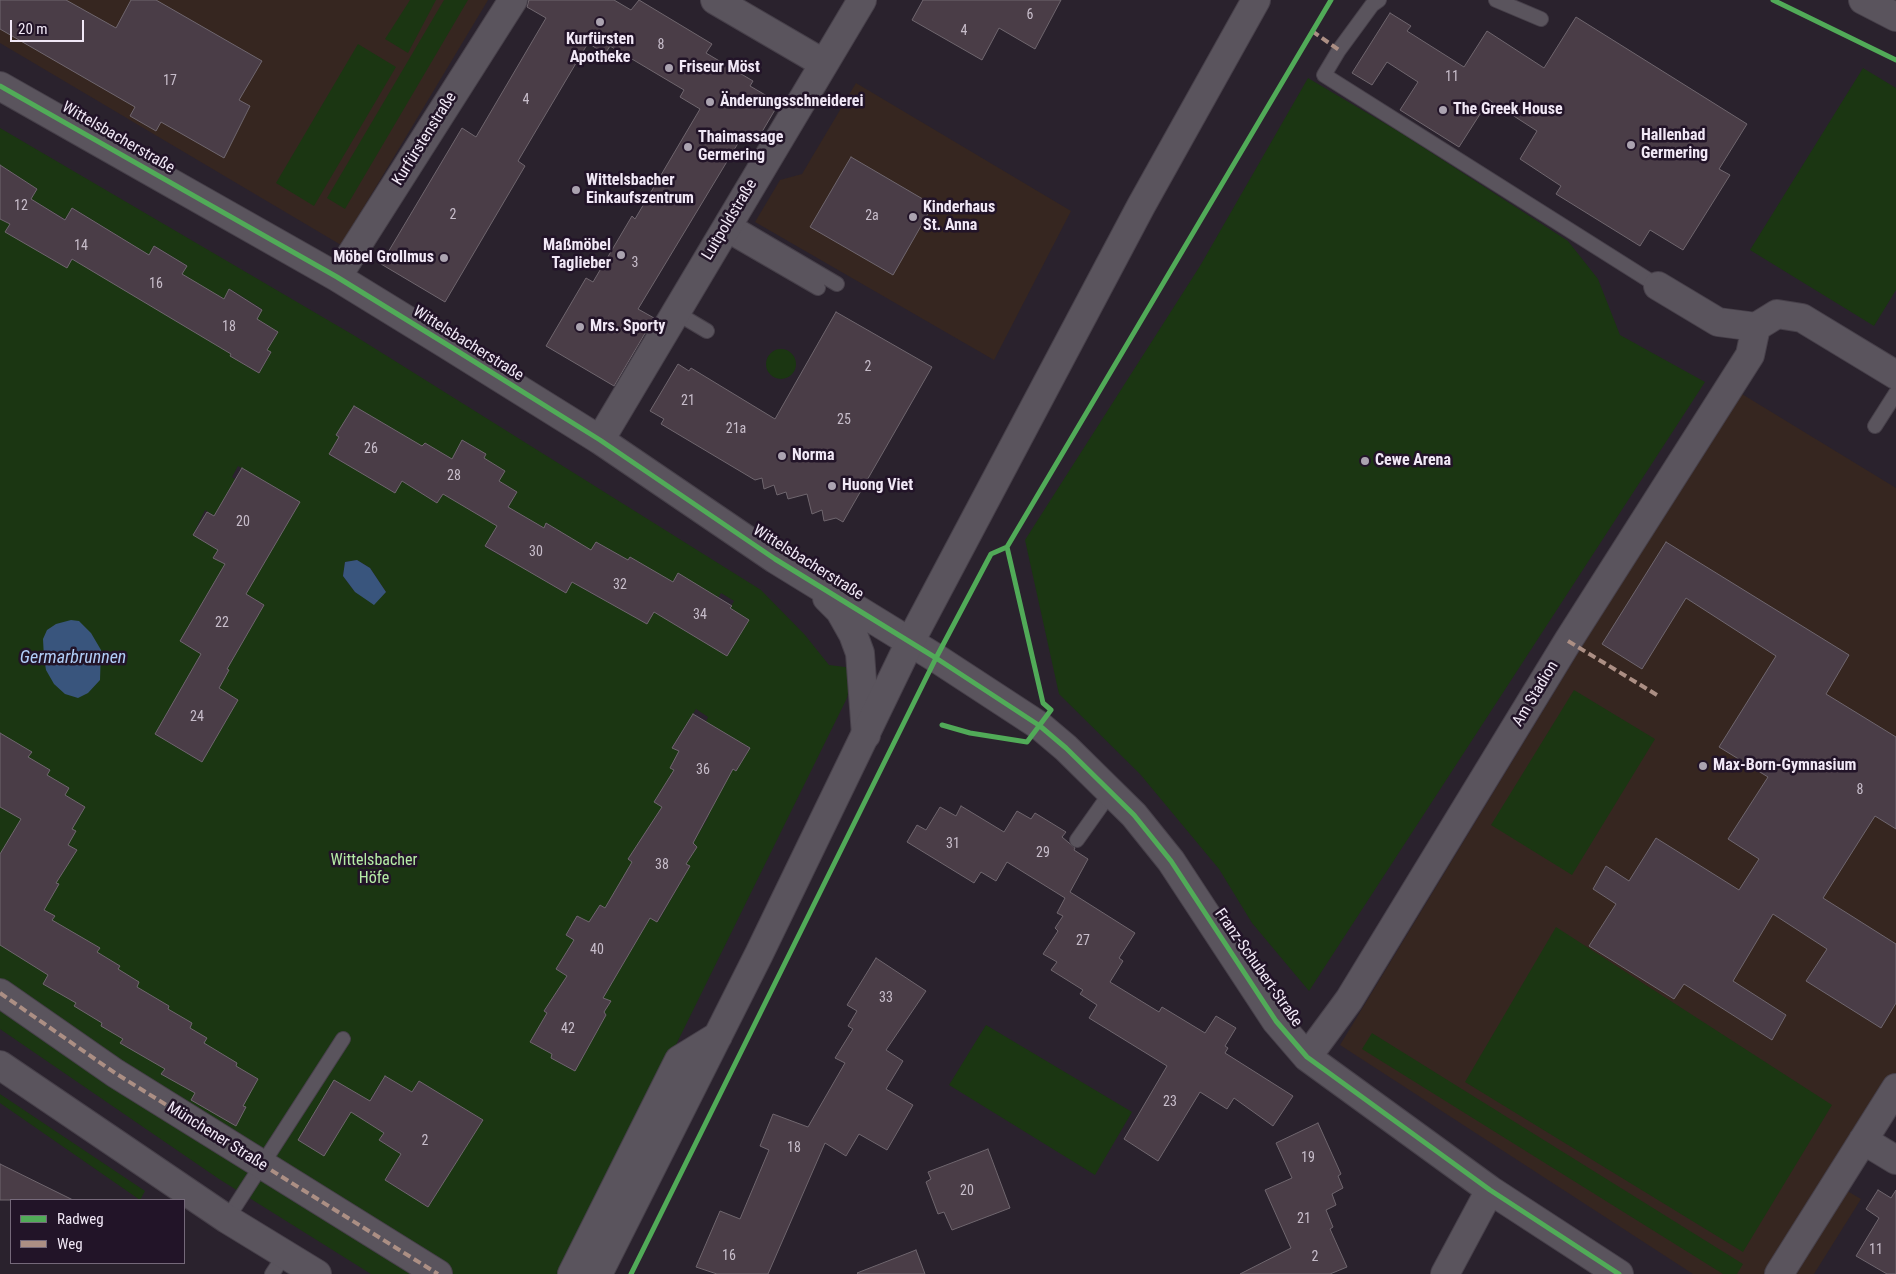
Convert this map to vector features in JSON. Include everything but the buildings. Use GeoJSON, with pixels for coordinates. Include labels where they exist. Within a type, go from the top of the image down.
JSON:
{"type":"FeatureCollection","features":[{"type":"Feature","properties":{"kind":"street","name":"Kurfürstenstraße"},"geometry":{"type":"LineString","coordinates":[[337,277],[513,0]]}},
{"type":"Feature","properties":{"kind":"street"},"geometry":{"type":"LineString","coordinates":[[715,0],[823,63]]}},
{"type":"Feature","properties":{"kind":"street"},"geometry":{"type":"LineString","coordinates":[[598,1274],[718,1036],[910,642],[1141,206],[1256,0]]}},
{"type":"Feature","properties":{"kind":"street"},"geometry":{"type":"LineString","coordinates":[[1863,0],[1896,17]]}},
{"type":"Feature","properties":{"kind":"street","name":"Luitpoldstraße"},"geometry":{"type":"LineString","coordinates":[[600,440],[858,1]]}},
{"type":"Feature","properties":{"kind":"street","name":"Wittelsbacherstraße"},"geometry":{"type":"LineString","coordinates":[[0,86],[337,277],[600,440],[775,559],[910,642]]}},
{"type":"Feature","properties":{"kind":"street"},"geometry":{"type":"LineString","coordinates":[[1658,286],[1718,322],[1756,328],[1777,314],[1802,318],[1896,375]]}},
{"type":"Feature","properties":{"kind":"street","name":"Am Stadion"},"geometry":{"type":"LineString","coordinates":[[1307,1057],[1349,1000],[1568,641],[1750,355],[1756,328]]}},
{"type":"Feature","properties":{"kind":"street","name":"Wittelsbacherstraße"},"geometry":{"type":"LineString","coordinates":[[808,579],[840,611],[853,634],[862,672],[866,735]]}},
{"type":"Feature","properties":{"kind":"street","name":"Franz-Schubert-Straße"},"geometry":{"type":"LineString","coordinates":[[910,642],[1040,726],[1066,748],[1134,815],[1171,861],[1276,1021],[1307,1057],[1490,1190],[1619,1274]]}},
{"type":"Feature","properties":{"kind":"street","name":"Münchener Straße"},"geometry":{"type":"LineString","coordinates":[[0,993],[115,1073],[261,1166],[438,1274]]}},
{"type":"Feature","properties":{"kind":"street"},"geometry":{"type":"LineString","coordinates":[[572,1274],[679,1060],[718,1036]]}},
{"type":"Feature","properties":{"kind":"street"},"geometry":{"type":"LineString","coordinates":[[0,1065],[227,1219],[278,1264],[317,1274]]}},
{"type":"Feature","properties":{"kind":"street"},"geometry":{"type":"LineString","coordinates":[[1779,1274],[1896,1088]]}},
{"type":"Feature","properties":{"kind":"street"},"geometry":{"type":"LineString","coordinates":[[1863,1140],[1896,1160]]}},
{"type":"Feature","properties":{"kind":"street"},"geometry":{"type":"LineString","coordinates":[[1445,1274],[1490,1190]]}},
{"type":"Feature","properties":{"kind":"lane"},"geometry":{"type":"LineString","coordinates":[[1379,0],[1372,5],[1344,42],[1324,75],[1658,286]]}},
{"type":"Feature","properties":{"kind":"lane"},"geometry":{"type":"LineString","coordinates":[[1496,0],[1541,19]]}},
{"type":"Feature","properties":{"kind":"lane"},"geometry":{"type":"LineString","coordinates":[[726,227],[837,284]]}},
{"type":"Feature","properties":{"kind":"lane"},"geometry":{"type":"LineString","coordinates":[[726,227],[818,288]]}},
{"type":"Feature","properties":{"kind":"lane"},"geometry":{"type":"LineString","coordinates":[[675,312],[707,331]]}},
{"type":"Feature","properties":{"kind":"lane"},"geometry":{"type":"LineString","coordinates":[[1875,426],[1896,393]]}},
{"type":"Feature","properties":{"kind":"lane"},"geometry":{"type":"LineString","coordinates":[[1077,840],[1111,792]]}},
{"type":"Feature","properties":{"kind":"lane"},"geometry":{"type":"LineString","coordinates":[[227,1219],[343,1039]]}},
{"type":"Feature","properties":{"kind":"shaded area"},"geometry":{"type":"Polygon","coordinates":[[[0,0],[488,0],[341,245],[0,43],[0,0]]]}},
{"type":"Feature","properties":{"kind":"shaded area","name":"Kinderhaus St. Anna"},"geometry":{"type":"Polygon","coordinates":[[[856,83],[1071,211],[994,360],[755,222],[780,180],[802,174],[856,83]]]}},
{"type":"Feature","properties":{"kind":"shaded area","name":"Max-Born-Gymnasium"},"geometry":{"type":"Polygon","coordinates":[[[1737,391],[1896,488],[1896,1115],[1886,1130],[1873,1136],[1842,1188],[1861,1199],[1814,1274],[1693,1274],[1340,1045],[1737,391]]]}},
{"type":"Feature","properties":{"kind":"green space"},"geometry":{"type":"Polygon","coordinates":[[[410,0],[436,0],[408,53],[385,39],[410,0]]]}},
{"type":"Feature","properties":{"kind":"green space"},"geometry":{"type":"Polygon","coordinates":[[[444,0],[468,0],[345,209],[327,198],[444,0]]]}},
{"type":"Feature","properties":{"kind":"green space"},"geometry":{"type":"Polygon","coordinates":[[[358,44],[396,67],[314,206],[276,183],[358,44]]]}},
{"type":"Feature","properties":{"kind":"green space"},"geometry":{"type":"Polygon","coordinates":[[[1863,68],[1896,88],[1896,290],[1874,326],[1750,250],[1863,68]]]}},
{"type":"Feature","properties":{"kind":"green space","name":"Cewe Arena"},"geometry":{"type":"Polygon","coordinates":[[[1308,78],[1401,133],[1568,241],[1598,279],[1620,335],[1705,382],[1309,991],[1252,923],[1219,869],[1140,774],[1059,694],[1025,540],[1200,266],[1308,78]]]}},
{"type":"Feature","properties":{"kind":"green space","name":"Wittelsbacher Höfe"},"geometry":{"type":"Polygon","coordinates":[[[0,128],[355,336],[761,590],[805,635],[829,665],[853,668],[847,698],[563,1274],[371,1274],[219,1179],[0,1029],[0,219],[10,224],[6,232],[67,268],[72,259],[237,344],[230,356],[259,373],[271,353],[267,350],[278,332],[257,319],[262,309],[230,289],[224,299],[203,288],[182,274],[186,265],[155,246],[149,255],[73,208],[65,219],[31,199],[37,189],[5,168],[0,177],[0,128]],[[354,406],[337,435],[339,437],[329,455],[343,463],[349,451],[369,478],[395,493],[402,481],[437,503],[447,488],[468,509],[487,520],[490,516],[499,522],[485,547],[515,564],[519,557],[542,579],[565,593],[572,582],[599,598],[604,591],[626,612],[647,624],[654,612],[727,656],[749,620],[730,608],[734,601],[721,593],[718,598],[678,574],[668,589],[649,568],[630,557],[628,560],[596,542],[587,557],[569,537],[546,523],[544,528],[508,507],[517,492],[499,481],[484,458],[486,454],[463,440],[452,459],[425,443],[417,455],[411,440],[354,406]],[[238,466],[232,477],[235,479],[223,501],[222,520],[205,510],[193,535],[218,550],[213,558],[225,564],[180,641],[201,654],[155,734],[202,762],[238,700],[219,688],[229,670],[227,669],[264,605],[246,594],[300,502],[238,466]],[[357,560],[345,562],[343,576],[355,592],[386,592],[370,568],[357,560]],[[696,709],[672,747],[679,752],[670,768],[674,770],[654,802],[662,807],[628,859],[637,865],[621,881],[605,908],[600,905],[589,922],[577,916],[566,935],[574,940],[556,969],[567,976],[544,1011],[547,1013],[530,1042],[552,1054],[551,1058],[575,1071],[606,1015],[604,1012],[611,1002],[603,998],[650,918],[658,922],[690,866],[686,864],[697,847],[693,843],[709,816],[704,812],[733,769],[736,771],[750,748],[706,722],[708,717],[696,709]],[[385,1076],[364,1109],[384,1133],[380,1141],[401,1154],[385,1180],[428,1207],[482,1120],[419,1081],[412,1092],[385,1076]]]}},
{"type":"Feature","properties":{"kind":"green space"},"geometry":{"type":"Polygon","coordinates":[[[781,349],[792,353],[796,364],[792,375],[781,379],[770,375],[766,364],[770,353],[781,349]]]}},
{"type":"Feature","properties":{"kind":"green space"},"geometry":{"type":"Polygon","coordinates":[[[1574,690],[1655,739],[1572,875],[1491,825],[1574,690]]]}},
{"type":"Feature","properties":{"kind":"green space"},"geometry":{"type":"Polygon","coordinates":[[[1556,927],[1832,1105],[1743,1252],[1465,1082],[1556,927]]]}},
{"type":"Feature","properties":{"kind":"green space"},"geometry":{"type":"Polygon","coordinates":[[[986,1025],[1132,1112],[1095,1175],[949,1085],[986,1025]]]}},
{"type":"Feature","properties":{"kind":"green space"},"geometry":{"type":"Polygon","coordinates":[[[1372,1033],[1743,1264],[1737,1274],[1723,1274],[1362,1049],[1372,1033]]]}},
{"type":"Feature","properties":{"kind":"green space"},"geometry":{"type":"Polygon","coordinates":[[[0,1094],[145,1191],[141,1199],[139,1199],[0,1103],[0,1094]]]}},
{"type":"Feature","properties":{"kind":"water"},"geometry":{"type":"Polygon","coordinates":[[[357,560],[370,568],[386,592],[374,605],[355,592],[343,576],[345,562],[357,560]]]}},
{"type":"Feature","properties":{"kind":"water","name":"Germarbrunnen"},"geometry":{"type":"Polygon","coordinates":[[[71,620],[79,621],[91,633],[101,650],[100,680],[88,693],[78,698],[65,694],[54,684],[46,670],[44,658],[43,639],[47,630],[56,624],[71,620]]]}},
{"type":"Feature","properties":{"kind":"marked path"},"geometry":{"type":"LineString","coordinates":[[1312,31],[1339,50]]}},
{"type":"Feature","properties":{"kind":"marked path"},"geometry":{"type":"LineString","coordinates":[[1568,641],[1657,695]]}},
{"type":"Feature","properties":{"kind":"marked path"},"geometry":{"type":"LineString","coordinates":[[0,993],[115,1073],[438,1274]]}},
{"type":"Feature","properties":{"kind":"cycle path"},"geometry":{"type":"LineString","coordinates":[[942,725],[970,733],[1027,742],[1051,710],[1043,703],[1007,547],[1331,0]]}},
{"type":"Feature","properties":{"kind":"cycle path"},"geometry":{"type":"LineString","coordinates":[[1773,0],[1896,60]]}},
{"type":"Feature","properties":{"kind":"cycle path"},"geometry":{"type":"LineString","coordinates":[[0,86],[337,277],[446,344],[600,440],[775,559],[936,658],[1040,726],[1066,748],[1134,815],[1171,861],[1276,1021],[1307,1057],[1490,1190],[1619,1274]]}},
{"type":"Feature","properties":{"kind":"cycle path"},"geometry":{"type":"LineString","coordinates":[[631,1274],[936,658],[991,554],[1007,547]]}},
{"type":"Feature","properties":{"kind":"place","name":"Kurfürsten Apotheke"},"geometry":{"type":"Point","coordinates":[600,22]}},
{"type":"Feature","properties":{"kind":"place","name":"Friseur Möst"},"geometry":{"type":"Point","coordinates":[669,68]}},
{"type":"Feature","properties":{"kind":"place","name":"Änderungsschneiderei"},"geometry":{"type":"Point","coordinates":[710,102]}},
{"type":"Feature","properties":{"kind":"place","name":"The Greek House"},"geometry":{"type":"Point","coordinates":[1443,110]}},
{"type":"Feature","properties":{"kind":"place","name":"Hallenbad Germering"},"geometry":{"type":"Point","coordinates":[1631,145]}},
{"type":"Feature","properties":{"kind":"place","name":"Thaimassage Germering"},"geometry":{"type":"Point","coordinates":[688,147]}},
{"type":"Feature","properties":{"kind":"place","name":"Wittelsbacher Einkaufszentrum"},"geometry":{"type":"Point","coordinates":[576,190]}},
{"type":"Feature","properties":{"kind":"place","name":"Kinderhaus St. Anna"},"geometry":{"type":"Point","coordinates":[913,217]}},
{"type":"Feature","properties":{"kind":"place","name":"Maßmöbel Taglieber"},"geometry":{"type":"Point","coordinates":[621,255]}},
{"type":"Feature","properties":{"kind":"place","name":"Möbel Grollmus"},"geometry":{"type":"Point","coordinates":[444,258]}},
{"type":"Feature","properties":{"kind":"place","name":"Mrs. Sporty"},"geometry":{"type":"Point","coordinates":[580,327]}},
{"type":"Feature","properties":{"kind":"place","name":"Norma"},"geometry":{"type":"Point","coordinates":[782,456]}},
{"type":"Feature","properties":{"kind":"place","name":"Cewe Arena"},"geometry":{"type":"Point","coordinates":[1365,461]}},
{"type":"Feature","properties":{"kind":"place","name":"Huong Viet"},"geometry":{"type":"Point","coordinates":[832,486]}},
{"type":"Feature","properties":{"kind":"place","name":"Max-Born-Gymnasium"},"geometry":{"type":"Point","coordinates":[1703,766]}}]}
